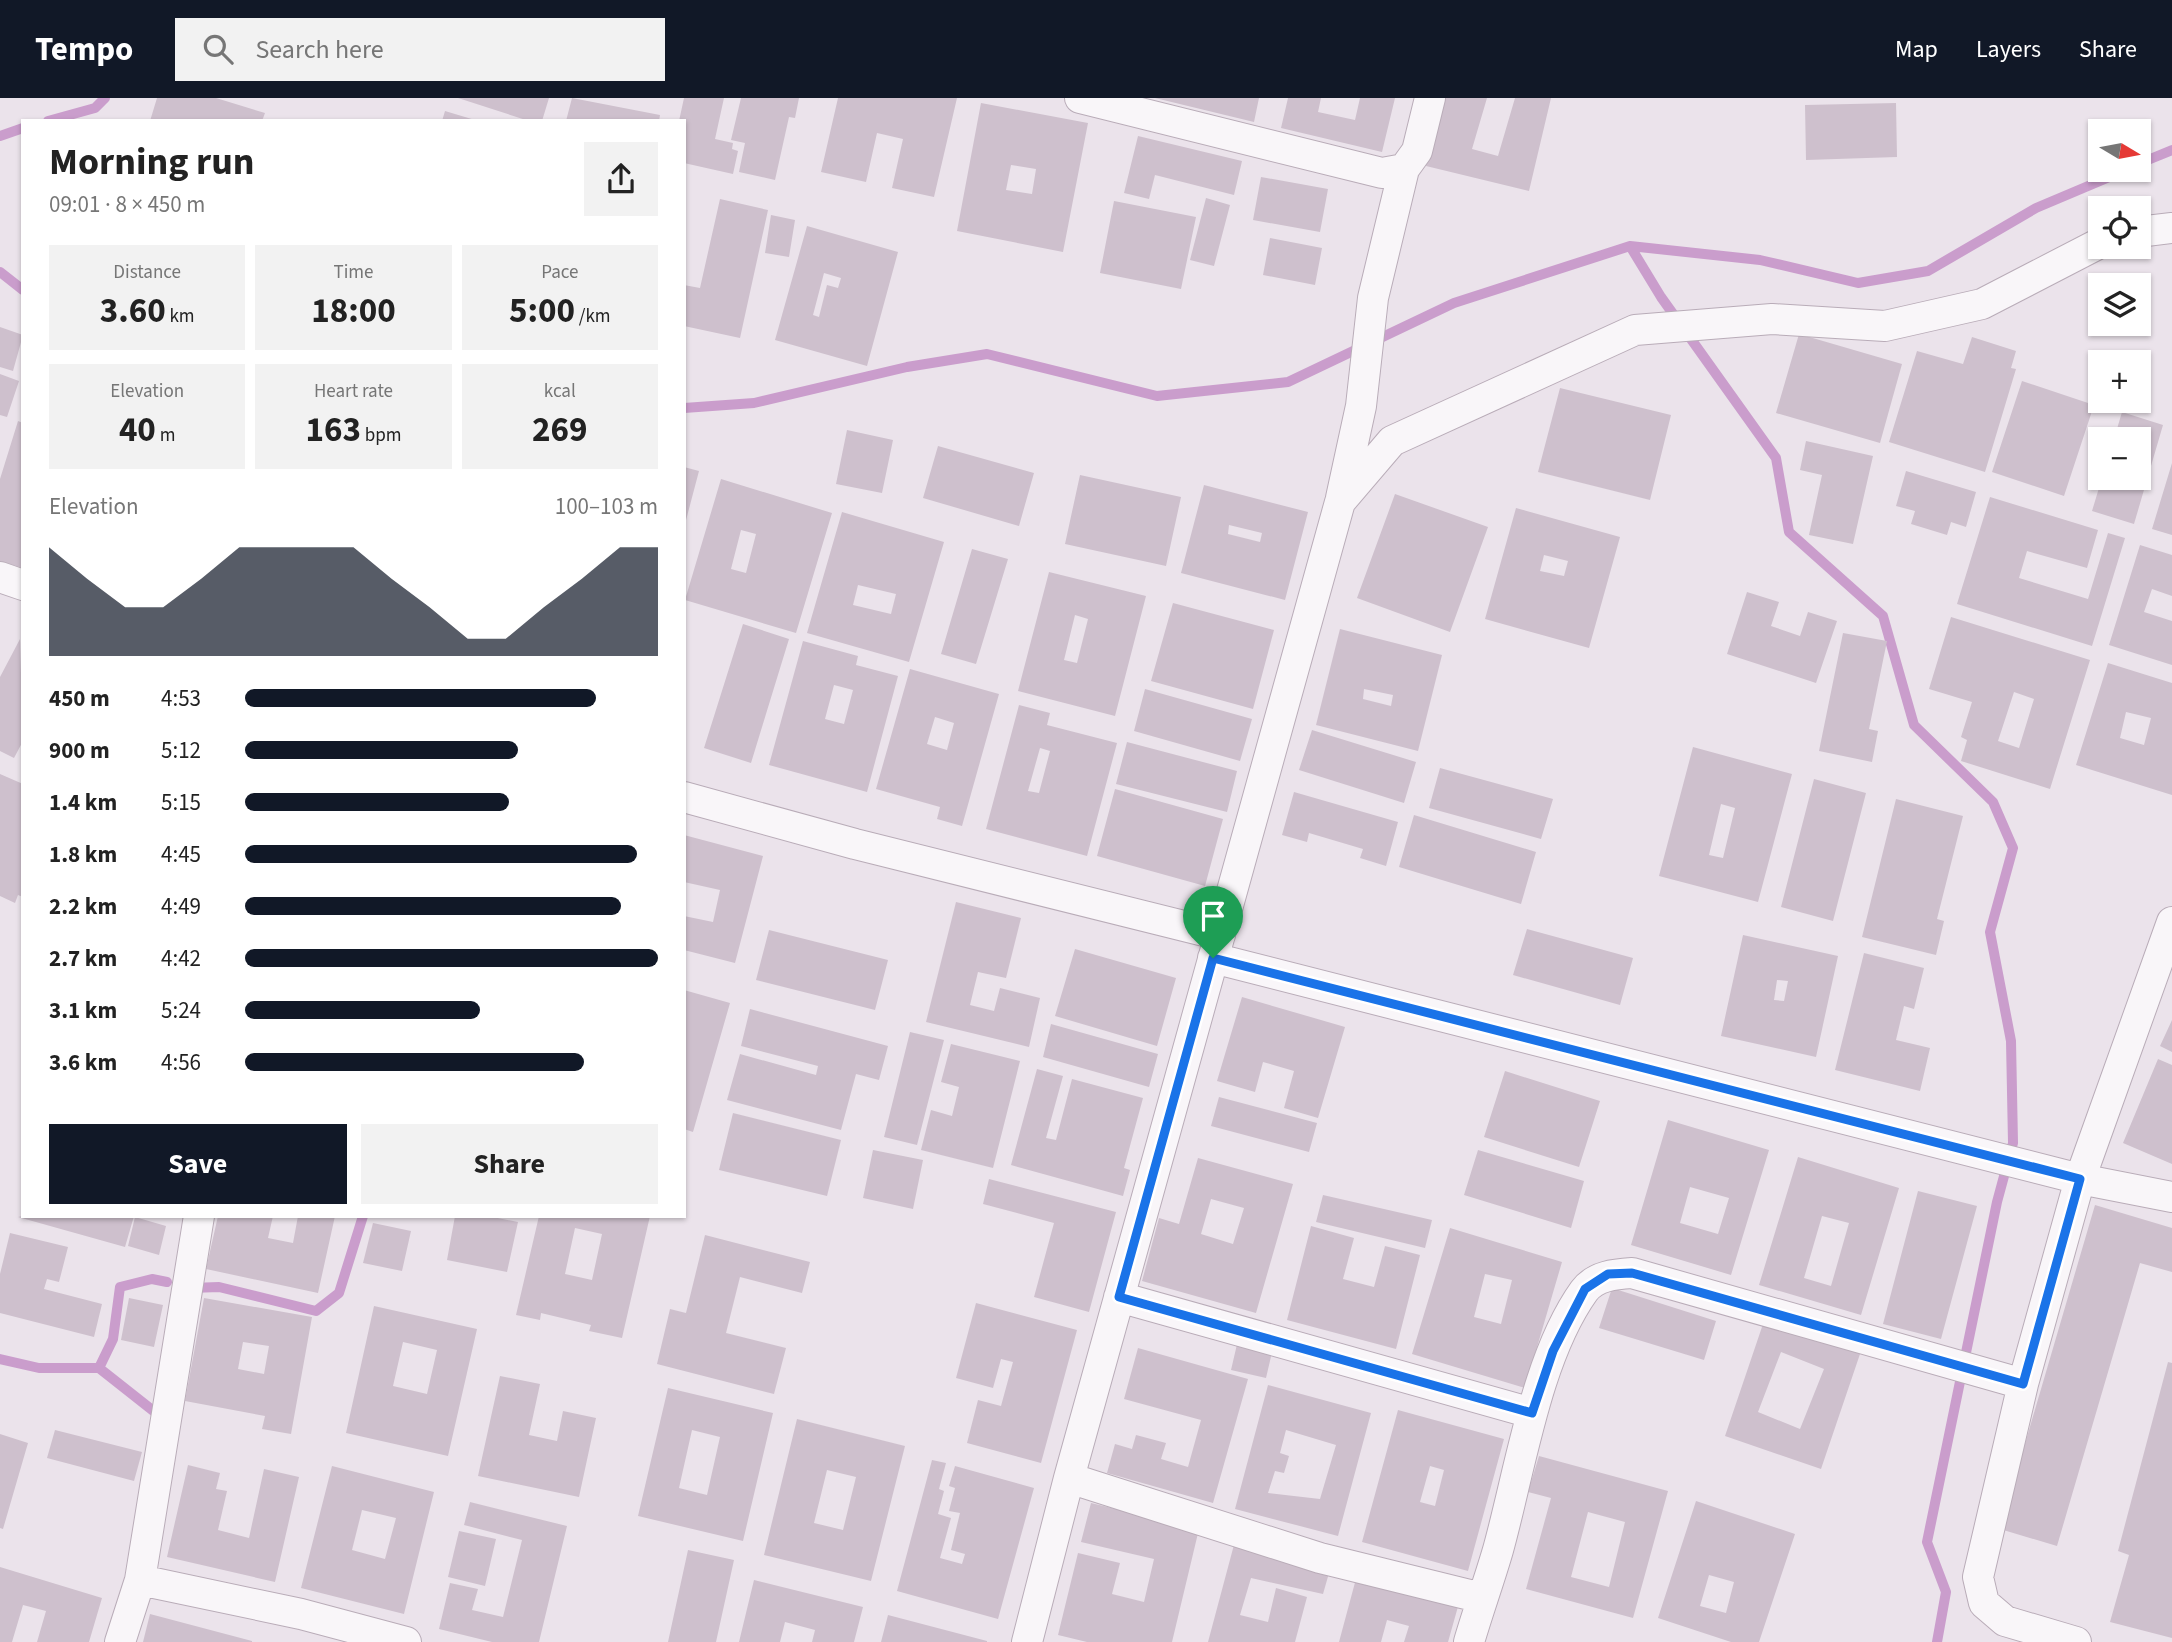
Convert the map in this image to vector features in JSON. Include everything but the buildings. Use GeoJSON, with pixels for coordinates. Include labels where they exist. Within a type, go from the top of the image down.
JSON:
{"type":"FeatureCollection","features":[{"type":"Feature","properties":{"kind":"street"},"geometry":{"type":"LineString","coordinates":[[1080,98],[1382,173],[1404,169]]}},
{"type":"Feature","properties":{"kind":"street"},"geometry":{"type":"LineString","coordinates":[[1027,1642],[1069,1478],[1340,502],[1361,406],[1373,298],[1404,169],[1417,151],[1430,98]]}},
{"type":"Feature","properties":{"kind":"street"},"geometry":{"type":"LineString","coordinates":[[2151,230],[2172,228]]}},
{"type":"Feature","properties":{"kind":"street"},"geometry":{"type":"LineString","coordinates":[[1340,502],[1392,441],[1635,330],[1772,320],[1885,326],[1982,304],[2088,249]]}},
{"type":"Feature","properties":{"kind":"street"},"geometry":{"type":"LineString","coordinates":[[0,578],[21,584]]}},
{"type":"Feature","properties":{"kind":"street"},"geometry":{"type":"LineString","coordinates":[[686,798],[1217,947],[2080,1179],[2172,1197]]}},
{"type":"Feature","properties":{"kind":"street"},"geometry":{"type":"LineString","coordinates":[[2076,1642],[2005,1621],[1984,1603],[1978,1577],[2023,1384],[2080,1179],[2172,922]]}},
{"type":"Feature","properties":{"kind":"street"},"geometry":{"type":"LineString","coordinates":[[120,1642],[140,1580],[200,1218]]}},
{"type":"Feature","properties":{"kind":"street"},"geometry":{"type":"LineString","coordinates":[[1469,1642],[1497,1552],[1532,1413],[1553,1351],[1585,1289],[1608,1274],[1632,1273],[2023,1384]]}},
{"type":"Feature","properties":{"kind":"street"},"geometry":{"type":"LineString","coordinates":[[1119,1297],[1532,1413]]}},
{"type":"Feature","properties":{"kind":"street"},"geometry":{"type":"LineString","coordinates":[[1069,1478],[1320,1558],[1482,1598]]}},
{"type":"Feature","properties":{"kind":"street"},"geometry":{"type":"LineString","coordinates":[[140,1580],[301,1614],[406,1642]]}},
{"type":"Feature","properties":{"kind":"waterway"},"geometry":{"type":"LineString","coordinates":[[55,119],[95,108],[105,98]]}},
{"type":"Feature","properties":{"kind":"waterway"},"geometry":{"type":"LineString","coordinates":[[0,136],[21,129]]}},
{"type":"Feature","properties":{"kind":"waterway"},"geometry":{"type":"LineString","coordinates":[[2151,159],[2172,150]]}},
{"type":"Feature","properties":{"kind":"waterway"},"geometry":{"type":"LineString","coordinates":[[686,408],[754,403],[907,367],[987,354],[1157,396],[1288,382],[1454,303],[1630,246],[1760,260],[1858,283],[1928,271],[2036,208],[2098,182]]}},
{"type":"Feature","properties":{"kind":"waterway"},"geometry":{"type":"LineString","coordinates":[[1630,246],[1661,297],[1776,458],[1789,532],[1883,616],[1914,725],[1993,802],[2013,848],[1990,932],[2011,1041],[2013,1143],[1997,1202],[1927,1542],[1946,1592],[1937,1642]]}},
{"type":"Feature","properties":{"kind":"waterway"},"geometry":{"type":"LineString","coordinates":[[0,272],[21,288]]}},
{"type":"Feature","properties":{"kind":"waterway"},"geometry":{"type":"LineString","coordinates":[[191,1288],[219,1287],[316,1311],[339,1293],[362,1218]]}},
{"type":"Feature","properties":{"kind":"waterway"},"geometry":{"type":"LineString","coordinates":[[99,1368],[113,1339],[120,1287],[152,1279],[167,1282]]}},
{"type":"Feature","properties":{"kind":"waterway"},"geometry":{"type":"LineString","coordinates":[[0,1359],[39,1368],[99,1368],[156,1413]]}},
{"type":"Feature","properties":{"kind":"route"},"geometry":{"type":"LineString","coordinates":[[1213,958],[2080,1179],[2023,1384],[1632,1273],[1608,1274],[1585,1289],[1553,1351],[1532,1413],[1119,1297],[1213,958]]}}]}
